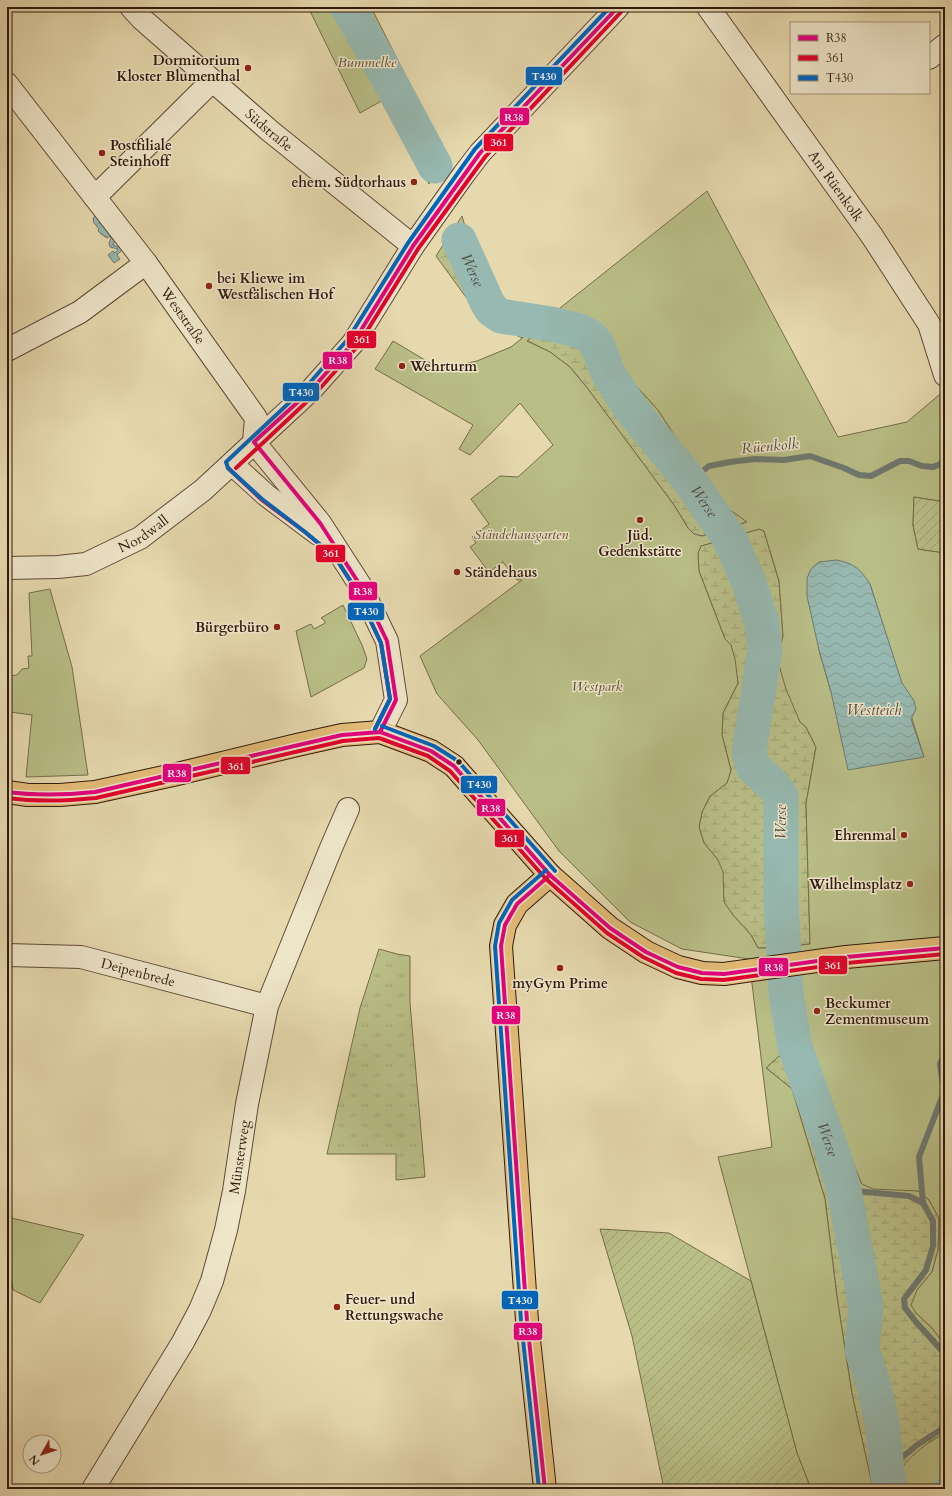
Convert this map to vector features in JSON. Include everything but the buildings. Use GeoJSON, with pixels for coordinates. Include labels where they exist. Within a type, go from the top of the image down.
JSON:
{"type":"FeatureCollection","features":[{"type":"Feature","properties":{"kind":"main road"},"geometry":{"type":"LineString","coordinates":[[7,792],[28,795],[60,795],[95,792],[173,776],[342,735],[380,732],[431,751],[454,766],[550,875],[610,928],[646,952],[678,966],[702,973],[724,974],[804,963],[945,948]]}},
{"type":"Feature","properties":{"kind":"main road"},"geometry":{"type":"LineString","coordinates":[[545,1489],[527,1321],[501,946],[505,925],[517,904],[550,875]]}},
{"type":"Feature","properties":{"kind":"street","name":"Südstraße"},"geometry":{"type":"LineString","coordinates":[[131,7],[142,19],[270,131],[413,246]]}},
{"type":"Feature","properties":{"kind":"street","name":"Nordwall"},"geometry":{"type":"LineString","coordinates":[[7,568],[58,567],[86,564],[140,538],[203,490],[232,464],[311,390],[353,343],[413,246],[480,153],[618,7]]}},
{"type":"Feature","properties":{"kind":"street","name":"Am Rüenkolk"},"geometry":{"type":"LineString","coordinates":[[708,7],[872,236],[929,324],[945,375]]}},
{"type":"Feature","properties":{"kind":"street"},"geometry":{"type":"LineString","coordinates":[[930,57],[945,46]]}},
{"type":"Feature","properties":{"kind":"street"},"geometry":{"type":"LineString","coordinates":[[96,197],[212,81]]}},
{"type":"Feature","properties":{"kind":"street","name":"Weststraße"},"geometry":{"type":"LineString","coordinates":[[7,84],[146,263],[256,418],[254,442]]}},
{"type":"Feature","properties":{"kind":"street"},"geometry":{"type":"LineString","coordinates":[[11,348],[80,312],[146,263]]}},
{"type":"Feature","properties":{"kind":"street"},"geometry":{"type":"LineString","coordinates":[[254,442],[320,523],[360,585],[387,641],[396,700],[380,732]]}},
{"type":"Feature","properties":{"kind":"street"},"geometry":{"type":"LineString","coordinates":[[232,464],[266,495],[309,527],[340,553]]}},
{"type":"Feature","properties":{"kind":"street","name":"Münsterweg"},"geometry":{"type":"LineString","coordinates":[[93,1489],[183,1342],[200,1310],[212,1281],[226,1230],[234,1191],[246,1104],[267,1006],[348,809]]}},
{"type":"Feature","properties":{"kind":"street","name":"Deipenbrede"},"geometry":{"type":"LineString","coordinates":[[7,955],[81,957],[267,1006]]}},
{"type":"Feature","properties":{"kind":"green space","name":"Bummelke"},"geometry":{"type":"Polygon","coordinates":[[[308,7],[371,7],[448,160],[429,184],[385,99],[360,113],[308,7]]]}},
{"type":"Feature","properties":{"kind":"green space","name":"Westpark"},"geometry":{"type":"Polygon","coordinates":[[[707,191],[838,437],[907,422],[945,390],[945,502],[914,497],[913,525],[918,549],[945,553],[945,1345],[932,1328],[916,1313],[911,1305],[917,1290],[932,1272],[938,1250],[939,1218],[929,1200],[918,1191],[873,1189],[862,1184],[850,1156],[824,1080],[819,1074],[809,1046],[779,1056],[766,1068],[792,1089],[825,1199],[837,1297],[852,1394],[873,1489],[811,1489],[797,1453],[718,1157],[772,1147],[749,959],[682,949],[630,922],[559,851],[478,740],[437,694],[420,656],[522,580],[517,580],[503,562],[489,572],[470,547],[476,543],[472,537],[489,524],[471,499],[500,476],[518,477],[553,445],[520,403],[470,455],[459,449],[473,425],[375,369],[393,341],[440,369],[477,361],[511,347],[707,191]],[[558,314],[527,341],[550,352],[570,367],[674,505],[688,528],[694,534],[702,536],[747,522],[729,509],[725,510],[658,410],[620,368],[601,341],[580,323],[558,314]],[[759,529],[701,546],[698,553],[699,571],[725,639],[731,645],[735,659],[738,683],[723,713],[722,735],[731,770],[727,783],[710,796],[702,812],[699,827],[704,843],[718,860],[723,872],[724,902],[733,915],[751,935],[758,948],[768,949],[810,944],[806,804],[816,747],[806,727],[800,722],[786,689],[779,665],[780,648],[783,636],[779,581],[764,531],[759,529]],[[870,584],[819,650],[831,692],[924,757],[870,584]]]}},
{"type":"Feature","properties":{"kind":"green space"},"geometry":{"type":"Polygon","coordinates":[[[462,216],[470,243],[497,305],[510,313],[535,310],[565,316],[580,323],[601,341],[620,368],[658,410],[723,507],[729,509],[748,522],[702,536],[694,534],[688,528],[674,505],[588,389],[570,367],[550,352],[496,325],[476,311],[436,256],[462,216]]]}},
{"type":"Feature","properties":{"kind":"green space"},"geometry":{"type":"Polygon","coordinates":[[[914,497],[945,502],[945,553],[918,549],[913,525],[914,497]]]}},
{"type":"Feature","properties":{"kind":"green space"},"geometry":{"type":"Polygon","coordinates":[[[759,529],[764,531],[779,581],[783,636],[780,648],[800,722],[806,727],[816,747],[806,804],[810,944],[768,949],[758,948],[751,935],[733,915],[724,902],[718,860],[704,843],[699,827],[702,812],[710,796],[727,783],[731,770],[722,735],[723,713],[738,683],[731,645],[725,639],[699,571],[698,553],[701,546],[759,529]]]}},
{"type":"Feature","properties":{"kind":"green space"},"geometry":{"type":"Polygon","coordinates":[[[50,589],[72,667],[88,775],[26,777],[32,715],[10,712],[8,676],[17,675],[22,669],[29,668],[28,656],[32,656],[29,593],[50,589]]]}},
{"type":"Feature","properties":{"kind":"green space"},"geometry":{"type":"Polygon","coordinates":[[[343,605],[367,659],[364,668],[311,697],[296,631],[311,624],[314,629],[325,623],[325,621],[321,618],[343,605]]]}},
{"type":"Feature","properties":{"kind":"green space"},"geometry":{"type":"Polygon","coordinates":[[[379,949],[410,956],[410,1003],[425,1177],[396,1180],[396,1154],[327,1154],[360,1008],[379,949]]]}},
{"type":"Feature","properties":{"kind":"green space"},"geometry":{"type":"Polygon","coordinates":[[[809,1046],[819,1074],[824,1080],[850,1156],[862,1184],[918,1191],[929,1200],[939,1218],[938,1250],[932,1272],[917,1290],[916,1313],[932,1328],[945,1345],[945,1433],[929,1442],[895,1485],[896,1489],[873,1489],[852,1394],[837,1297],[825,1199],[792,1089],[766,1068],[779,1056],[809,1046]]]}},
{"type":"Feature","properties":{"kind":"green space"},"geometry":{"type":"Polygon","coordinates":[[[7,1217],[84,1235],[40,1303],[13,1290],[7,1237],[7,1217]]]}},
{"type":"Feature","properties":{"kind":"green space"},"geometry":{"type":"Polygon","coordinates":[[[600,1229],[669,1233],[751,1281],[797,1453],[811,1489],[664,1489],[632,1336],[600,1229]]]}},
{"type":"Feature","properties":{"kind":"green space"},"geometry":{"type":"Polygon","coordinates":[[[945,1433],[945,1489],[896,1489],[896,1481],[899,1472],[912,1456],[929,1442],[945,1433]]]}},
{"type":"Feature","properties":{"kind":"water"},"geometry":{"type":"Polygon","coordinates":[[[98,214],[115,240],[113,245],[121,248],[122,250],[117,255],[120,259],[114,263],[108,255],[113,251],[115,253],[118,249],[110,247],[110,236],[107,238],[98,231],[99,229],[94,223],[93,218],[98,214]]]}},
{"type":"Feature","properties":{"kind":"water","name":"Westteich"},"geometry":{"type":"Polygon","coordinates":[[[836,560],[852,565],[863,574],[870,584],[902,683],[914,701],[916,709],[911,719],[924,757],[848,770],[831,692],[819,650],[807,596],[807,578],[811,569],[819,562],[836,560]]]}},
{"type":"Feature","properties":{"kind":"waterway","name":"Werse"},"geometry":{"type":"LineString","coordinates":[[348,7],[379,61],[435,166]]}},
{"type":"Feature","properties":{"kind":"waterway","name":"Werse"},"geometry":{"type":"LineString","coordinates":[[459,240],[492,310],[501,316],[551,324],[580,331],[589,336],[597,344],[608,373],[632,410],[690,481],[730,539],[749,583],[762,623],[765,650],[749,751],[753,767],[772,784],[781,796],[781,903],[786,993],[795,1047],[832,1151],[844,1190],[866,1306],[862,1350],[874,1386],[883,1429],[890,1489]]}},
{"type":"Feature","properties":{"kind":"waterway","name":"Rüenkolk"},"geometry":{"type":"LineString","coordinates":[[690,481],[709,466],[755,459],[784,460],[810,456],[859,475],[871,476],[900,461],[909,461],[922,466],[933,467],[945,462]]}},
{"type":"Feature","properties":{"kind":"waterway"},"geometry":{"type":"LineString","coordinates":[[923,1203],[919,1157],[944,1092],[940,1064],[945,1053]]}},
{"type":"Feature","properties":{"kind":"waterway"},"geometry":{"type":"LineString","coordinates":[[844,1190],[909,1196],[923,1203],[933,1221],[933,1246],[926,1270],[904,1299],[905,1308],[945,1354]]}},
{"type":"Feature","properties":{"kind":"waterway"},"geometry":{"type":"LineString","coordinates":[[887,1470],[917,1445],[945,1427]]}},
{"type":"Feature","properties":{"kind":"transit line","name":"T430"},"geometry":{"type":"LineString","coordinates":[[375,729],[390,699],[381,643],[355,588],[335,557],[262,499],[228,468],[226,462],[307,386],[348,339],[408,243],[475,149],[610,7]]}},
{"type":"Feature","properties":{"kind":"transit line","name":"R38"},"geometry":{"type":"LineString","coordinates":[[380,732],[396,700],[387,641],[360,585],[320,523],[254,442],[311,390],[353,343],[413,246],[480,153],[618,7]]}},
{"type":"Feature","properties":{"kind":"transit line","name":"361"},"geometry":{"type":"LineString","coordinates":[[236,468],[315,394],[357,347],[418,249],[485,157],[622,11]]}},
{"type":"Feature","properties":{"kind":"transit line","name":"361"},"geometry":{"type":"LineString","coordinates":[[228,468],[262,500],[305,532],[335,557],[355,588],[381,643],[390,699],[375,729]]}},
{"type":"Feature","properties":{"kind":"transit line","name":"T430"},"geometry":{"type":"LineString","coordinates":[[382,726],[434,746],[458,761],[555,871]]}},
{"type":"Feature","properties":{"kind":"transit line","name":"R38"},"geometry":{"type":"LineString","coordinates":[[7,792],[51,795],[95,792],[342,735],[380,732],[431,751],[454,766],[550,875],[610,928],[646,952],[678,967],[702,973],[724,974],[846,957],[945,948]]}},
{"type":"Feature","properties":{"kind":"transit line","name":"361"},"geometry":{"type":"LineString","coordinates":[[7,798],[52,801],[96,798],[343,741],[379,738],[428,756],[450,771],[546,879],[607,933],[643,957],[676,973],[701,979],[724,980],[847,963],[945,954]]}},
{"type":"Feature","properties":{"kind":"transit line","name":"T430"},"geometry":{"type":"LineString","coordinates":[[539,1489],[521,1321],[495,946],[499,923],[512,900],[546,870]]}},
{"type":"Feature","properties":{"kind":"transit line","name":"R38"},"geometry":{"type":"LineString","coordinates":[[545,1489],[527,1321],[501,946],[505,925],[517,904],[550,875]]}},
{"type":"Feature","properties":{"kind":"place","name":"Dormitorium Kloster Blumenthal"},"geometry":{"type":"Point","coordinates":[248,68]}},
{"type":"Feature","properties":{"kind":"place","name":"Postfiliale Steinhoff"},"geometry":{"type":"Point","coordinates":[102,153]}},
{"type":"Feature","properties":{"kind":"place","name":"ehem. Südtorhaus"},"geometry":{"type":"Point","coordinates":[414,182]}},
{"type":"Feature","properties":{"kind":"place","name":"bei Kliewe im Westfälischen Hof"},"geometry":{"type":"Point","coordinates":[209,286]}},
{"type":"Feature","properties":{"kind":"place","name":"Wehrturm"},"geometry":{"type":"Point","coordinates":[402,366]}},
{"type":"Feature","properties":{"kind":"place","name":"Jüd. Gedenkstätte"},"geometry":{"type":"Point","coordinates":[640,520]}},
{"type":"Feature","properties":{"kind":"place","name":"Ständehaus"},"geometry":{"type":"Point","coordinates":[457,572]}},
{"type":"Feature","properties":{"kind":"place","name":"Bürgerbüro"},"geometry":{"type":"Point","coordinates":[277,627]}},
{"type":"Feature","properties":{"kind":"place","name":"Ehrenmal"},"geometry":{"type":"Point","coordinates":[904,835]}},
{"type":"Feature","properties":{"kind":"place","name":"Wilhelmsplatz"},"geometry":{"type":"Point","coordinates":[910,884]}},
{"type":"Feature","properties":{"kind":"place","name":"myGym Prime"},"geometry":{"type":"Point","coordinates":[560,968]}},
{"type":"Feature","properties":{"kind":"place","name":"Beckumer Zementmuseum"},"geometry":{"type":"Point","coordinates":[817,1011]}},
{"type":"Feature","properties":{"kind":"place","name":"Feuer- und Rettungswache"},"geometry":{"type":"Point","coordinates":[337,1307]}},
{"type":"Feature","properties":{"kind":"park label","name":"Ständehausgarten"},"geometry":{"type":"Point","coordinates":[521,534]}}]}
